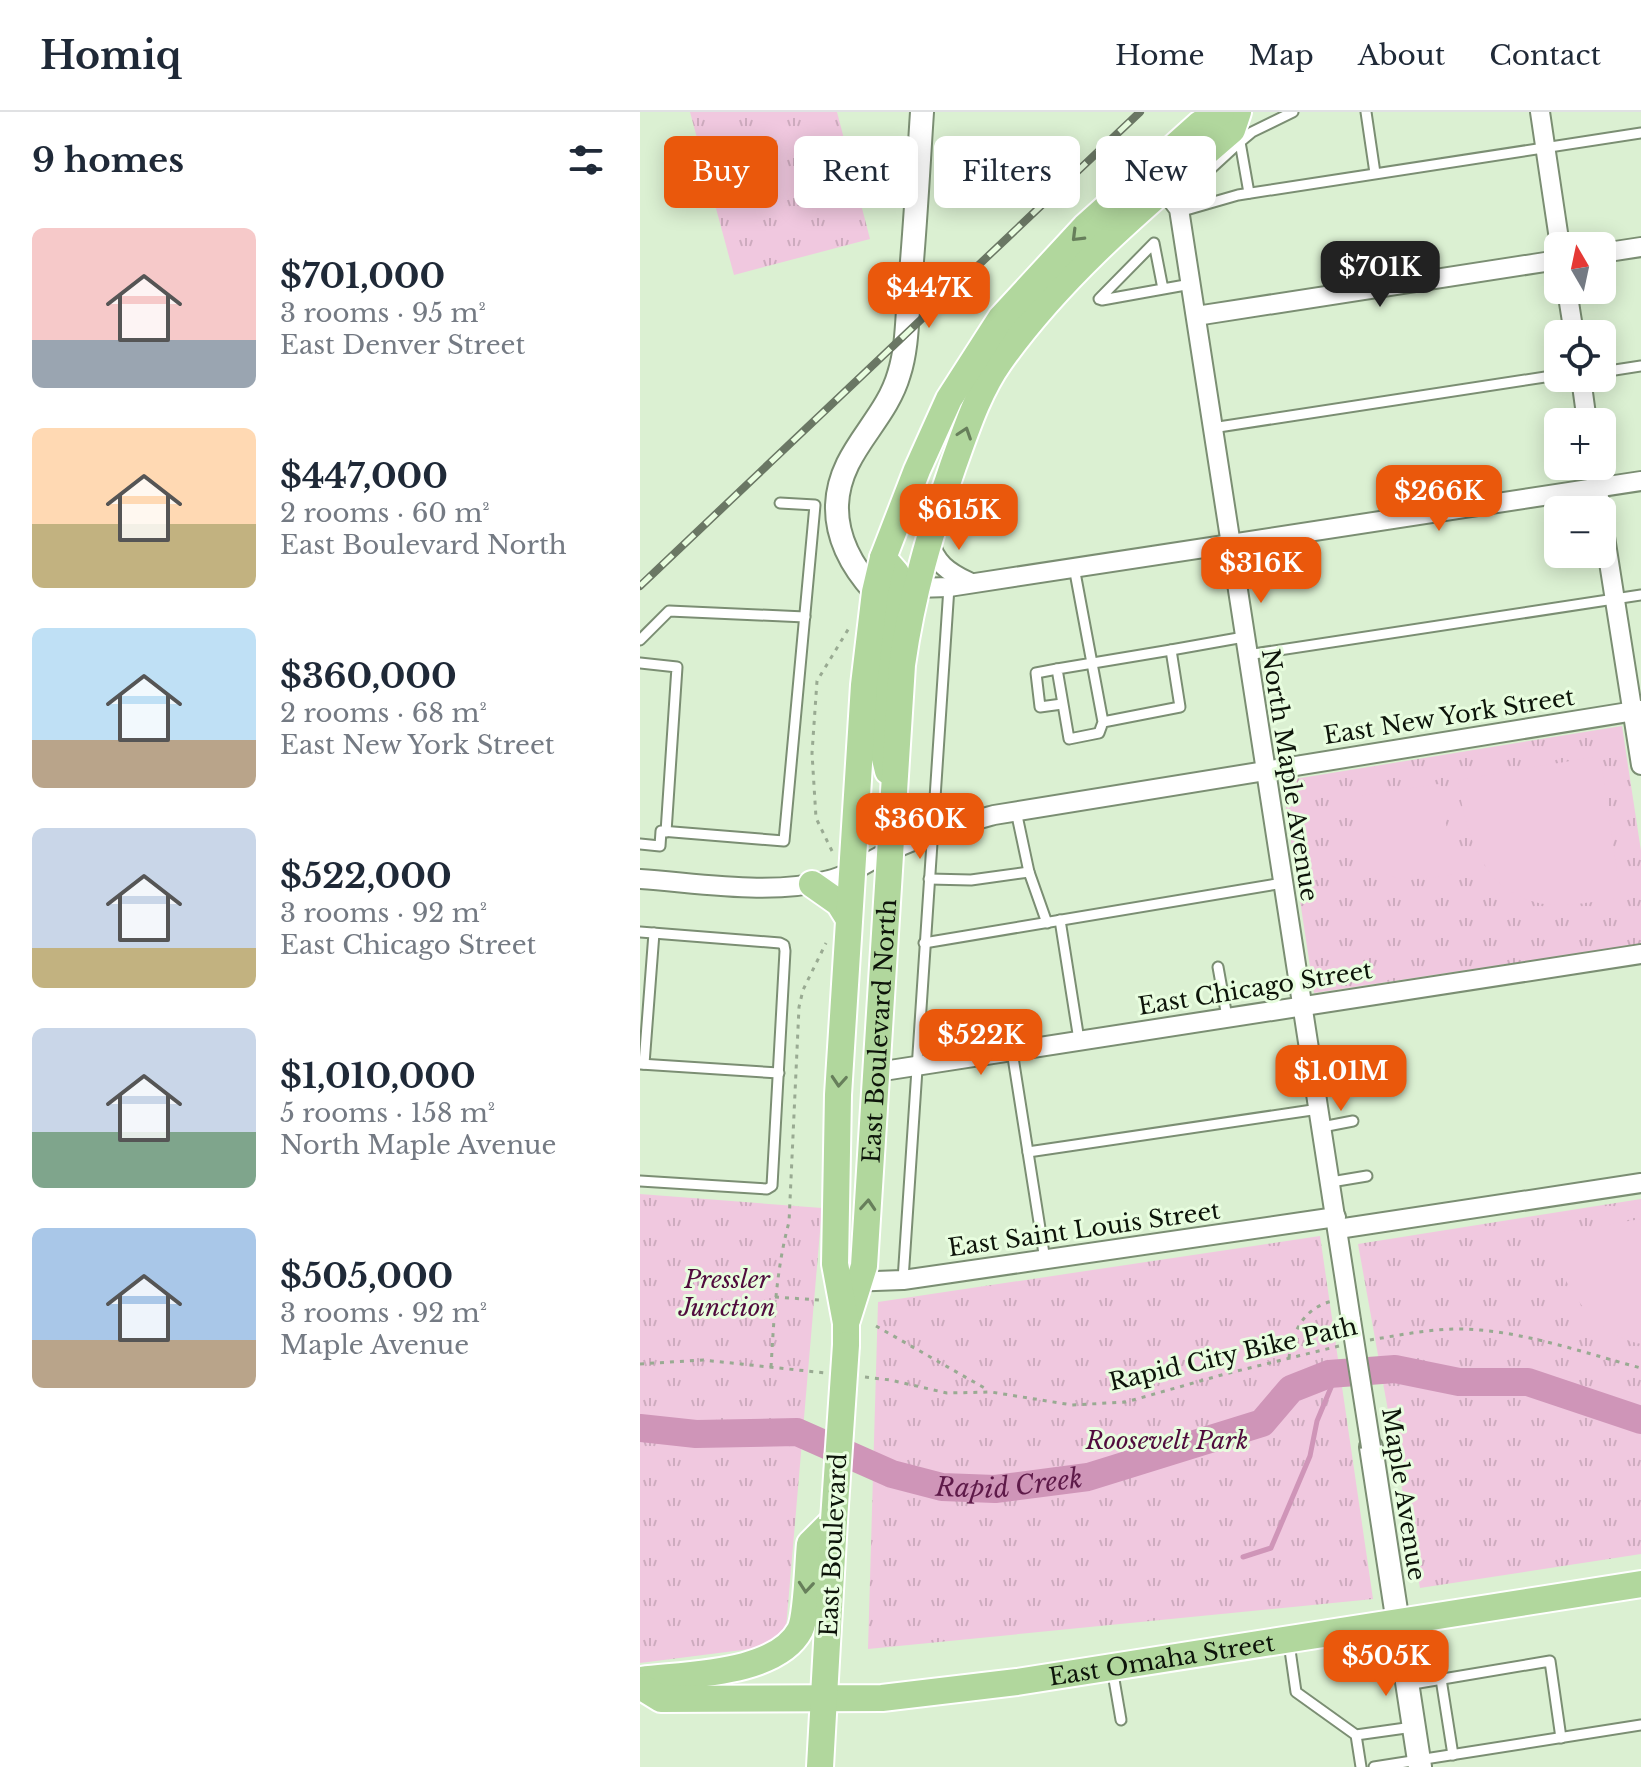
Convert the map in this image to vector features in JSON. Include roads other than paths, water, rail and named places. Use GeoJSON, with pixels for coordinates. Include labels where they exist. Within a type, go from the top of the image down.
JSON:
{"type":"FeatureCollection","features":[{"type":"Feature","properties":{"kind":"main road"},"geometry":{"type":"LineString","coordinates":[[1196,136],[1221,112]]}},
{"type":"Feature","properties":{"kind":"main road"},"geometry":{"type":"LineString","coordinates":[[915,588],[904,562],[934,463],[949,399],[1001,318],[1053,259],[1149,167],[1200,124],[1221,112]]}},
{"type":"Feature","properties":{"kind":"main road","name":"East Boulevard North"},"geometry":{"type":"LineString","coordinates":[[1216,144],[1232,130],[1238,112]]}},
{"type":"Feature","properties":{"kind":"main road","name":"East Boulevard North"},"geometry":{"type":"LineString","coordinates":[[839,1288],[864,1266],[902,665],[915,588],[929,538],[969,420],[999,363],[1051,296],[1142,208]]}},
{"type":"Feature","properties":{"kind":"main road","name":"East Boulevard North"},"geometry":{"type":"LineString","coordinates":[[839,1288],[854,1278],[847,1252],[848,1192],[837,1136],[861,738],[875,592],[883,558],[949,399]]}},
{"type":"Feature","properties":{"kind":"main road"},"geometry":{"type":"LineString","coordinates":[[883,558],[896,573],[896,587],[877,725],[894,799]]}},
{"type":"Feature","properties":{"kind":"main road"},"geometry":{"type":"LineString","coordinates":[[861,738],[876,799],[873,838],[876,845],[891,850]]}},
{"type":"Feature","properties":{"kind":"main road"},"geometry":{"type":"LineString","coordinates":[[852,871],[865,881],[868,888],[858,1056],[872,1153]]}},
{"type":"Feature","properties":{"kind":"main road"},"geometry":{"type":"LineString","coordinates":[[812,884],[839,903],[849,919]]}},
{"type":"Feature","properties":{"kind":"main road","name":"East Boulevard"},"geometry":{"type":"LineString","coordinates":[[820,1767],[846,1334],[839,1288]]}},
{"type":"Feature","properties":{"kind":"main road"},"geometry":{"type":"LineString","coordinates":[[640,1680],[759,1664],[785,1650],[802,1628],[810,1544],[834,1520]]}},
{"type":"Feature","properties":{"kind":"main road","name":"East Omaha Street"},"geometry":{"type":"LineString","coordinates":[[647,1698],[882,1698],[1112,1667],[1641,1584]]}},
{"type":"Feature","properties":{"kind":"street"},"geometry":{"type":"LineString","coordinates":[[875,592],[857,572],[842,539],[837,507],[842,474],[857,444],[888,402],[903,356],[922,112]]}},
{"type":"Feature","properties":{"kind":"street"},"geometry":{"type":"LineString","coordinates":[[1540,112],[1558,232]]}},
{"type":"Feature","properties":{"kind":"street","name":"North Maple Avenue"},"geometry":{"type":"LineString","coordinates":[[1176,208],[1191,284],[1337,1223]]}},
{"type":"Feature","properties":{"kind":"street"},"geometry":{"type":"LineString","coordinates":[[1616,251],[1641,247]]}},
{"type":"Feature","properties":{"kind":"street"},"geometry":{"type":"LineString","coordinates":[[1196,316],[1544,262]]}},
{"type":"Feature","properties":{"kind":"street"},"geometry":{"type":"LineString","coordinates":[[1596,480],[1598,496]]}},
{"type":"Feature","properties":{"kind":"street"},"geometry":{"type":"LineString","coordinates":[[915,588],[949,587],[1641,481]]}},
{"type":"Feature","properties":{"kind":"street"},"geometry":{"type":"LineString","coordinates":[[929,538],[940,563],[949,572],[969,582]]}},
{"type":"Feature","properties":{"kind":"street"},"geometry":{"type":"LineString","coordinates":[[842,539],[883,558]]}},
{"type":"Feature","properties":{"kind":"street"},"geometry":{"type":"LineString","coordinates":[[1610,568],[1637,710],[1641,765]]}},
{"type":"Feature","properties":{"kind":"street","name":"East New York Street"},"geometry":{"type":"LineString","coordinates":[[640,879],[768,887],[812,884],[834,879],[933,833],[1016,811],[1637,710]]}},
{"type":"Feature","properties":{"kind":"street","name":"East Chicago Street"},"geometry":{"type":"LineString","coordinates":[[877,1072],[1641,954]]}},
{"type":"Feature","properties":{"kind":"street","name":"East Saint Louis Street"},"geometry":{"type":"LineString","coordinates":[[839,1288],[1641,1183]]}},
{"type":"Feature","properties":{"kind":"street","name":"Maple Avenue"},"geometry":{"type":"LineString","coordinates":[[1337,1223],[1419,1764]]}},
{"type":"Feature","properties":{"kind":"lane"},"geometry":{"type":"LineString","coordinates":[[1216,164],[1252,132],[1293,112]]}},
{"type":"Feature","properties":{"kind":"lane"},"geometry":{"type":"LineString","coordinates":[[1366,112],[1375,173]]}},
{"type":"Feature","properties":{"kind":"lane"},"geometry":{"type":"LineString","coordinates":[[1179,212],[1249,193],[1641,133]]}},
{"type":"Feature","properties":{"kind":"lane"},"geometry":{"type":"LineString","coordinates":[[1240,142],[1249,193]]}},
{"type":"Feature","properties":{"kind":"lane"},"geometry":{"type":"LineString","coordinates":[[1163,289],[1154,243],[1099,299],[1102,300],[1191,284]]}},
{"type":"Feature","properties":{"kind":"lane"},"geometry":{"type":"LineString","coordinates":[[1616,370],[1641,366]]}},
{"type":"Feature","properties":{"kind":"lane"},"geometry":{"type":"LineString","coordinates":[[1212,428],[1544,377]]}},
{"type":"Feature","properties":{"kind":"lane"},"geometry":{"type":"LineString","coordinates":[[640,844],[660,846],[661,831],[784,841],[815,505],[780,503]]}},
{"type":"Feature","properties":{"kind":"lane"},"geometry":{"type":"LineString","coordinates":[[1057,669],[1069,739],[1099,733],[1103,722],[1074,567]]}},
{"type":"Feature","properties":{"kind":"lane"},"geometry":{"type":"LineString","coordinates":[[903,1280],[949,587]]}},
{"type":"Feature","properties":{"kind":"lane"},"geometry":{"type":"LineString","coordinates":[[1062,704],[1040,707],[1036,673],[1171,650],[1246,646],[1641,595]]}},
{"type":"Feature","properties":{"kind":"lane"},"geometry":{"type":"LineString","coordinates":[[640,640],[669,611],[805,617]]}},
{"type":"Feature","properties":{"kind":"lane"},"geometry":{"type":"LineString","coordinates":[[1103,722],[1180,707],[1171,650]]}},
{"type":"Feature","properties":{"kind":"lane"},"geometry":{"type":"LineString","coordinates":[[640,663],[677,667],[666,832]]}},
{"type":"Feature","properties":{"kind":"lane"},"geometry":{"type":"LineString","coordinates":[[1016,811],[1029,872],[1047,923]]}},
{"type":"Feature","properties":{"kind":"lane"},"geometry":{"type":"LineString","coordinates":[[929,879],[971,880],[1029,872]]}},
{"type":"Feature","properties":{"kind":"lane"},"geometry":{"type":"LineString","coordinates":[[924,943],[1283,883]]}},
{"type":"Feature","properties":{"kind":"lane"},"geometry":{"type":"LineString","coordinates":[[1060,920],[1079,1040]]}},
{"type":"Feature","properties":{"kind":"lane"},"geometry":{"type":"LineString","coordinates":[[640,932],[784,945],[772,1186],[767,1189],[640,1181]]}},
{"type":"Feature","properties":{"kind":"lane"},"geometry":{"type":"LineString","coordinates":[[654,933],[642,1064],[779,1073]]}},
{"type":"Feature","properties":{"kind":"lane"},"geometry":{"type":"LineString","coordinates":[[1218,967],[1227,1017]]}},
{"type":"Feature","properties":{"kind":"lane"},"geometry":{"type":"LineString","coordinates":[[1012,1051],[1045,1260]]}},
{"type":"Feature","properties":{"kind":"lane"},"geometry":{"type":"LineString","coordinates":[[1028,1152],[1320,1118],[1353,1121]]}},
{"type":"Feature","properties":{"kind":"lane"},"geometry":{"type":"LineString","coordinates":[[1331,1182],[1367,1176]]}},
{"type":"Feature","properties":{"kind":"lane"},"geometry":{"type":"LineString","coordinates":[[1288,1640],[1296,1692],[1356,1735],[1414,1727]]}},
{"type":"Feature","properties":{"kind":"lane"},"geometry":{"type":"LineString","coordinates":[[1407,1685],[1550,1661],[1561,1738]]}},
{"type":"Feature","properties":{"kind":"lane"},"geometry":{"type":"LineString","coordinates":[[1112,1667],[1121,1720]]}},
{"type":"Feature","properties":{"kind":"lane"},"geometry":{"type":"LineString","coordinates":[[1441,1679],[1453,1755]]}},
{"type":"Feature","properties":{"kind":"lane"},"geometry":{"type":"LineString","coordinates":[[1374,1767],[1419,1764],[1453,1755],[1641,1725]]}},
{"type":"Feature","properties":{"kind":"lane"},"geometry":{"type":"LineString","coordinates":[[1356,1735],[1361,1767]]}},
{"type":"Feature","properties":{"kind":"waterway","name":"Rapid Creek"},"geometry":{"type":"LineString","coordinates":[[640,1428],[696,1434],[797,1432],[892,1474],[942,1487],[995,1489],[1088,1477],[1262,1423],[1291,1389],[1329,1374],[1395,1369],[1459,1382],[1528,1382],[1641,1420]]}},
{"type":"Feature","properties":{"kind":"waterway"},"geometry":{"type":"LineString","coordinates":[[1243,1557],[1271,1548],[1310,1456],[1317,1421],[1337,1373]]}},
{"type":"Feature","properties":{"kind":"railway"},"geometry":{"type":"LineString","coordinates":[[640,586],[1140,112]]}},
{"type":"Feature","properties":{"kind":"park label","name":"Pressler Junction"},"geometry":{"type":"Point","coordinates":[727,1293]}},
{"type":"Feature","properties":{"kind":"park label","name":"Roosevelt Park"},"geometry":{"type":"Point","coordinates":[1167,1440]}}]}
